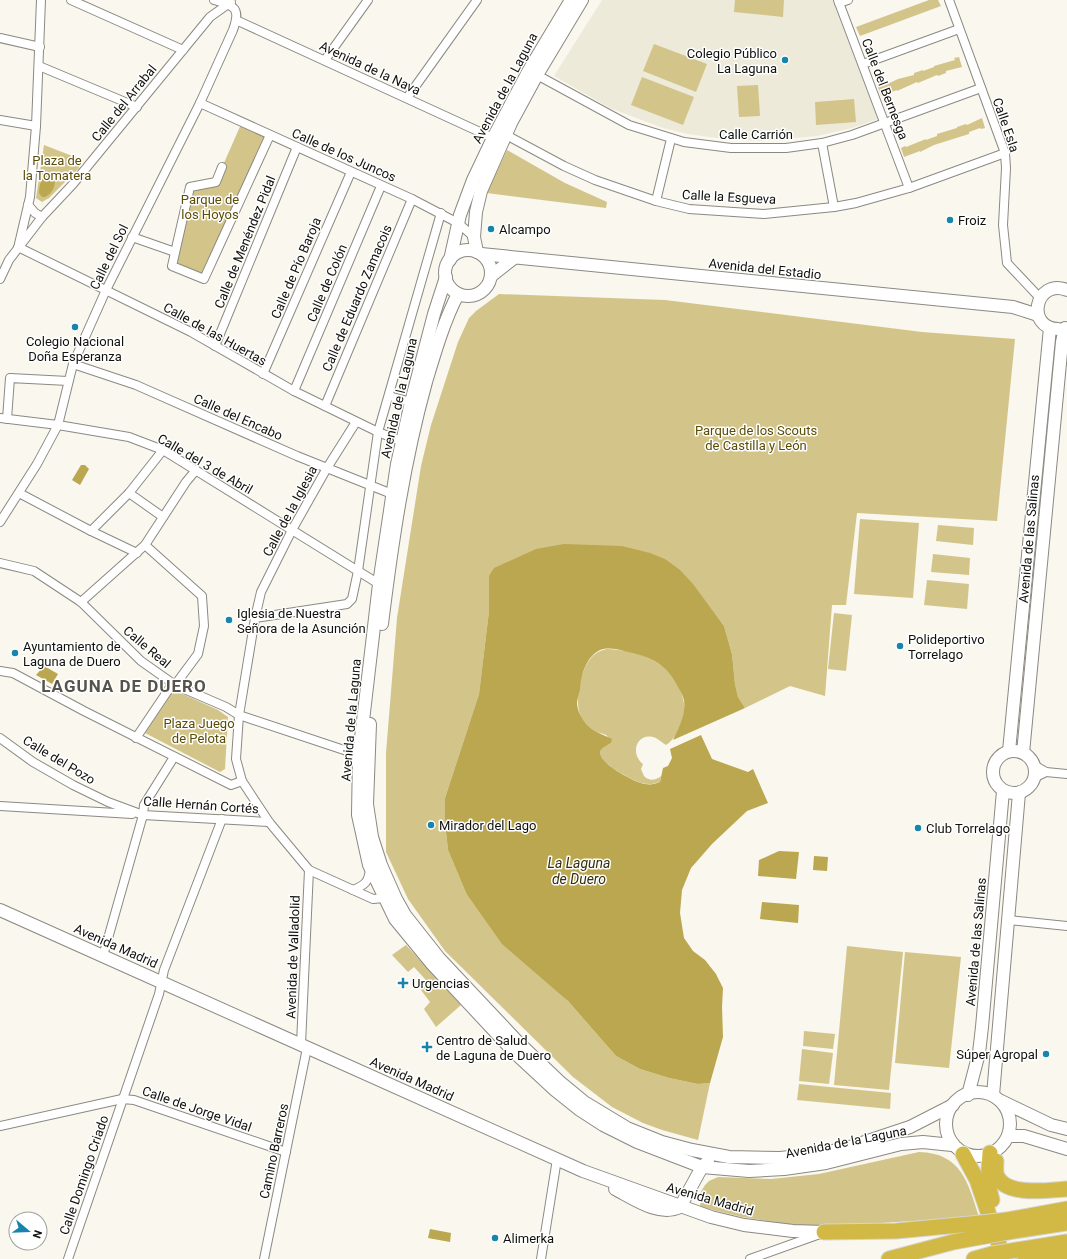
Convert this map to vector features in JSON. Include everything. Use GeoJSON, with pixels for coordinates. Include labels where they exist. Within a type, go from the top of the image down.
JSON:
{"type":"FeatureCollection","features":[{"type":"Feature","properties":{"kind":"highway"},"geometry":{"type":"LineString","coordinates":[[958,1149],[977,1180],[998,1257]]}},
{"type":"Feature","properties":{"kind":"highway"},"geometry":{"type":"LineString","coordinates":[[993,1151],[996,1176],[1002,1183],[1014,1189],[1027,1191],[1067,1189]]}},
{"type":"Feature","properties":{"kind":"highway"},"geometry":{"type":"LineString","coordinates":[[993,1151],[988,1184],[994,1204],[1016,1256]]}},
{"type":"Feature","properties":{"kind":"highway"},"geometry":{"type":"LineString","coordinates":[[1008,1226],[1067,1209]]}},
{"type":"Feature","properties":{"kind":"highway"},"geometry":{"type":"LineString","coordinates":[[824,1232],[984,1230],[1008,1226],[1067,1223]]}},
{"type":"Feature","properties":{"kind":"highway"},"geometry":{"type":"LineString","coordinates":[[888,1259],[953,1242],[984,1230]]}},
{"type":"Feature","properties":{"kind":"highway"},"geometry":{"type":"LineString","coordinates":[[1016,1256],[1067,1242]]}},
{"type":"Feature","properties":{"kind":"highway"},"geometry":{"type":"LineString","coordinates":[[974,1259],[1067,1255]]}},
{"type":"Feature","properties":{"kind":"street"},"geometry":{"type":"LineString","coordinates":[[18,247],[30,197],[36,126],[41,0]]}},
{"type":"Feature","properties":{"kind":"street"},"geometry":{"type":"LineString","coordinates":[[71,0],[183,50]]}},
{"type":"Feature","properties":{"kind":"street"},"geometry":{"type":"LineString","coordinates":[[214,0],[231,2],[237,14],[236,20]]}},
{"type":"Feature","properties":{"kind":"street"},"geometry":{"type":"LineString","coordinates":[[324,60],[368,0]]}},
{"type":"Feature","properties":{"kind":"street"},"geometry":{"type":"LineString","coordinates":[[407,98],[477,0]]}},
{"type":"Feature","properties":{"kind":"street","name":"Avenida de la Laguna"},"geometry":{"type":"LineString","coordinates":[[450,260],[458,223],[473,180],[493,138],[529,70],[571,0]]}},
{"type":"Feature","properties":{"kind":"street","name":"Avenida de la Laguna"},"geometry":{"type":"LineString","coordinates":[[479,253],[474,237],[476,212],[481,191],[506,134],[538,75],[582,0]]}},
{"type":"Feature","properties":{"kind":"street"},"geometry":{"type":"LineString","coordinates":[[838,2],[848,0]]}},
{"type":"Feature","properties":{"kind":"street","name":"Calle Esla"},"geometry":{"type":"LineString","coordinates":[[949,0],[1005,152],[1006,168],[1003,225],[1007,263],[1039,306]]}},
{"type":"Feature","properties":{"kind":"street","name":"Calle del Arrabal"},"geometry":{"type":"LineString","coordinates":[[0,279],[9,260],[42,217],[73,184],[210,17],[231,2]]}},
{"type":"Feature","properties":{"kind":"street","name":"Calle del Bernesga"},"geometry":{"type":"LineString","coordinates":[[838,2],[910,188]]}},
{"type":"Feature","properties":{"kind":"street","name":"Avenida de la Nava"},"geometry":{"type":"LineString","coordinates":[[236,20],[493,138]]}},
{"type":"Feature","properties":{"kind":"street","name":"Calle del Sol"},"geometry":{"type":"LineString","coordinates":[[0,522],[37,464],[58,425],[73,364],[106,290],[200,103],[236,20]]}},
{"type":"Feature","properties":{"kind":"street"},"geometry":{"type":"LineString","coordinates":[[863,64],[960,30]]}},
{"type":"Feature","properties":{"kind":"street"},"geometry":{"type":"LineString","coordinates":[[0,38],[40,47]]}},
{"type":"Feature","properties":{"kind":"street"},"geometry":{"type":"LineString","coordinates":[[39,66],[137,107]]}},
{"type":"Feature","properties":{"kind":"street","name":"Calle Carrión"},"geometry":{"type":"LineString","coordinates":[[538,75],[629,125],[684,142],[731,148],[786,148],[822,143],[886,124],[981,88]]}},
{"type":"Feature","properties":{"kind":"street","name":"Calle de los Juncos"},"geometry":{"type":"LineString","coordinates":[[200,103],[441,213],[458,223],[474,237]]}},
{"type":"Feature","properties":{"kind":"street"},"geometry":{"type":"LineString","coordinates":[[1,123],[36,126]]}},
{"type":"Feature","properties":{"kind":"street","name":"Calle la Esgueva"},"geometry":{"type":"LineString","coordinates":[[506,134],[564,166],[595,180],[656,201],[689,209],[764,214],[834,207],[856,202],[910,188],[1005,152]]}},
{"type":"Feature","properties":{"kind":"street"},"geometry":{"type":"LineString","coordinates":[[222,167],[216,182],[190,188],[172,266],[204,279],[270,135]]}},
{"type":"Feature","properties":{"kind":"street"},"geometry":{"type":"LineString","coordinates":[[656,201],[671,139]]}},
{"type":"Feature","properties":{"kind":"street"},"geometry":{"type":"LineString","coordinates":[[822,143],[834,207]]}},
{"type":"Feature","properties":{"kind":"street","name":"Calle de Menéndez Pidal"},"geometry":{"type":"LineString","coordinates":[[215,346],[297,147]]}},
{"type":"Feature","properties":{"kind":"street","name":"Calle de Pío Baroja"},"geometry":{"type":"LineString","coordinates":[[264,374],[351,172]]}},
{"type":"Feature","properties":{"kind":"street","name":"Calle de Colón"},"geometry":{"type":"LineString","coordinates":[[294,391],[381,186]]}},
{"type":"Feature","properties":{"kind":"street","name":"Calle de Eduardo Zamacois"},"geometry":{"type":"LineString","coordinates":[[325,406],[412,199]]}},
{"type":"Feature","properties":{"kind":"street"},"geometry":{"type":"LineString","coordinates":[[28,205],[35,214],[42,217]]}},
{"type":"Feature","properties":{"kind":"street","name":"Avenida de la Laguna"},"geometry":{"type":"LineString","coordinates":[[255,618],[347,604],[352,599],[358,571],[378,432],[441,213]]}},
{"type":"Feature","properties":{"kind":"street"},"geometry":{"type":"LineString","coordinates":[[132,237],[175,252]]}},
{"type":"Feature","properties":{"kind":"street","name":"Calle de las Huertas"},"geometry":{"type":"LineString","coordinates":[[18,247],[191,332],[294,391],[356,422],[401,441]]}},
{"type":"Feature","properties":{"kind":"street"},"geometry":{"type":"LineString","coordinates":[[469,250],[479,253],[487,260],[491,269],[489,284],[485,289],[475,295],[466,296],[458,294],[450,286],[446,276],[447,266],[450,260],[459,252],[469,250]]}},
{"type":"Feature","properties":{"kind":"street","name":"Avenida del Estadio"},"geometry":{"type":"LineString","coordinates":[[479,253],[514,258],[1013,307],[1039,306],[1049,290],[1062,288],[1067,290]]}},
{"type":"Feature","properties":{"kind":"street"},"geometry":{"type":"LineString","coordinates":[[491,276],[514,258]]}},
{"type":"Feature","properties":{"kind":"street"},"geometry":{"type":"LineString","coordinates":[[0,262],[9,260]]}},
{"type":"Feature","properties":{"kind":"street","name":"Avenida de la Laguna"},"geometry":{"type":"LineString","coordinates":[[446,276],[434,314],[401,441],[378,584],[359,755],[358,815],[370,867],[388,895],[438,958],[517,1041],[578,1097],[627,1128],[662,1142],[714,1155],[728,1157],[780,1158],[820,1154],[854,1146],[910,1127],[953,1105]]}},
{"type":"Feature","properties":{"kind":"street","name":"Avenida de la Laguna"},"geometry":{"type":"LineString","coordinates":[[458,294],[453,303],[435,351],[415,421],[397,515],[369,733],[368,804],[371,829],[388,895],[396,919],[432,964],[514,1052],[555,1090],[580,1110],[603,1125],[637,1142],[702,1167],[749,1171],[784,1169],[826,1163],[901,1144],[923,1142],[958,1149]]}},
{"type":"Feature","properties":{"kind":"street"},"geometry":{"type":"LineString","coordinates":[[1039,306],[1045,325],[1050,328],[1060,330],[1066,328]]}},
{"type":"Feature","properties":{"kind":"street","name":"Avenida de las Salinas"},"geometry":{"type":"LineString","coordinates":[[1009,751],[1050,328]]}},
{"type":"Feature","properties":{"kind":"street","name":"Avenida de las Salinas"},"geometry":{"type":"LineString","coordinates":[[1023,753],[1062,342],[1066,328]]}},
{"type":"Feature","properties":{"kind":"street","name":"Calle del Encabo"},"geometry":{"type":"LineString","coordinates":[[73,364],[136,385],[297,456],[392,494]]}},
{"type":"Feature","properties":{"kind":"street"},"geometry":{"type":"LineString","coordinates":[[3,418],[10,378],[68,381]]}},
{"type":"Feature","properties":{"kind":"street"},"geometry":{"type":"LineString","coordinates":[[389,396],[411,402]]}},
{"type":"Feature","properties":{"kind":"street","name":"Calle del 3 de Abril"},"geometry":{"type":"LineString","coordinates":[[3,418],[58,425],[129,437],[163,450],[378,584]]}},
{"type":"Feature","properties":{"kind":"street","name":"Calle de la Iglesia"},"geometry":{"type":"LineString","coordinates":[[309,870],[270,822],[242,781],[236,760],[239,715],[255,618],[262,592],[292,530],[327,468],[356,422]]}},
{"type":"Feature","properties":{"kind":"street"},"geometry":{"type":"LineString","coordinates":[[91,531],[129,493],[163,450]]}},
{"type":"Feature","properties":{"kind":"street"},"geometry":{"type":"LineString","coordinates":[[81,602],[145,545],[186,482],[196,470]]}},
{"type":"Feature","properties":{"kind":"street"},"geometry":{"type":"LineString","coordinates":[[19,493],[91,531],[137,553]]}},
{"type":"Feature","properties":{"kind":"street"},"geometry":{"type":"LineString","coordinates":[[129,493],[163,517]]}},
{"type":"Feature","properties":{"kind":"street"},"geometry":{"type":"LineString","coordinates":[[136,738],[174,684],[198,654],[204,626],[202,596],[145,545]]}},
{"type":"Feature","properties":{"kind":"street","name":"Calle Real"},"geometry":{"type":"LineString","coordinates":[[0,563],[34,571],[81,602],[141,661],[174,684],[226,707],[239,715],[359,755]]}},
{"type":"Feature","properties":{"kind":"street"},"geometry":{"type":"LineString","coordinates":[[0,671],[13,673],[136,738],[232,784],[242,781]]}},
{"type":"Feature","properties":{"kind":"street","name":"Calle del Pozo"},"geometry":{"type":"LineString","coordinates":[[0,738],[33,762],[73,785],[108,802]]}},
{"type":"Feature","properties":{"kind":"street"},"geometry":{"type":"LineString","coordinates":[[1034,778],[1034,765],[1031,759],[1023,753],[1009,751],[1000,756],[994,766],[994,777],[996,783],[1003,790],[1014,793],[1027,788],[1034,778],[1046,772]]}},
{"type":"Feature","properties":{"kind":"street"},"geometry":{"type":"LineString","coordinates":[[103,956],[143,815],[144,805],[174,757]]}},
{"type":"Feature","properties":{"kind":"street"},"geometry":{"type":"LineString","coordinates":[[1034,765],[1046,772],[1067,774]]}},
{"type":"Feature","properties":{"kind":"street","name":"Avenida de las Salinas"},"geometry":{"type":"LineString","coordinates":[[968,1095],[979,1053],[1003,790]]}},
{"type":"Feature","properties":{"kind":"street"},"geometry":{"type":"LineString","coordinates":[[1019,792],[1008,920],[997,1098],[1007,1109],[1010,1118],[1008,1136],[993,1151],[978,1156],[958,1149],[948,1138],[945,1123],[953,1105],[960,1099],[968,1095],[985,1092],[997,1098],[1051,1124],[1067,1129]]}},
{"type":"Feature","properties":{"kind":"street"},"geometry":{"type":"LineString","coordinates":[[106,812],[108,802]]}},
{"type":"Feature","properties":{"kind":"street","name":"Calle Hernán Cortés"},"geometry":{"type":"LineString","coordinates":[[108,802],[143,815],[270,822]]}},
{"type":"Feature","properties":{"kind":"street"},"geometry":{"type":"LineString","coordinates":[[0,806],[143,815]]}},
{"type":"Feature","properties":{"kind":"street","name":"Calle Domingo Criado"},"geometry":{"type":"LineString","coordinates":[[68,1259],[122,1098],[159,994],[164,970],[222,819]]}},
{"type":"Feature","properties":{"kind":"street"},"geometry":{"type":"LineString","coordinates":[[353,890],[363,886],[369,876],[370,867]]}},
{"type":"Feature","properties":{"kind":"street"},"geometry":{"type":"LineString","coordinates":[[309,870],[373,899],[388,895]]}},
{"type":"Feature","properties":{"kind":"street","name":"Avenida de Valladolid"},"geometry":{"type":"LineString","coordinates":[[304,1046],[309,870]]}},
{"type":"Feature","properties":{"kind":"street","name":"Avenida Madrid"},"geometry":{"type":"LineString","coordinates":[[0,910],[557,1159],[583,1171],[642,1204],[667,1211],[680,1207],[744,1225],[793,1231],[824,1232]]}},
{"type":"Feature","properties":{"kind":"street"},"geometry":{"type":"LineString","coordinates":[[1008,920],[1067,926]]}},
{"type":"Feature","properties":{"kind":"street","name":"Camino Barreros"},"geometry":{"type":"LineString","coordinates":[[264,1259],[286,1152],[304,1046]]}},
{"type":"Feature","properties":{"kind":"street"},"geometry":{"type":"LineString","coordinates":[[0,1126],[122,1098]]}},
{"type":"Feature","properties":{"kind":"street","name":"Calle de Jorge Vidal"},"geometry":{"type":"LineString","coordinates":[[122,1098],[134,1100],[286,1152]]}},
{"type":"Feature","properties":{"kind":"street"},"geometry":{"type":"LineString","coordinates":[[1008,1136],[1024,1136],[1067,1149]]}},
{"type":"Feature","properties":{"kind":"street"},"geometry":{"type":"LineString","coordinates":[[680,1207],[702,1167],[714,1155]]}},
{"type":"Feature","properties":{"kind":"street"},"geometry":{"type":"LineString","coordinates":[[541,1259],[557,1159]]}},
{"type":"Feature","properties":{"kind":"street"},"geometry":{"type":"LineString","coordinates":[[750,1259],[824,1232]]}},
{"type":"Feature","properties":{"kind":"shaded area"},"geometry":{"type":"Polygon","coordinates":[[[602,0],[833,0],[878,119],[852,128],[817,136],[761,141],[717,138],[688,134],[663,128],[610,108],[554,76],[602,0]]]}},
{"type":"Feature","properties":{"kind":"green space"},"geometry":{"type":"Polygon","coordinates":[[[735,0],[784,0],[783,17],[734,12],[735,0]]]}},
{"type":"Feature","properties":{"kind":"green space"},"geometry":{"type":"Polygon","coordinates":[[[929,0],[938,0],[941,6],[860,36],[856,27],[929,0]]]}},
{"type":"Feature","properties":{"kind":"green space"},"geometry":{"type":"Polygon","coordinates":[[[654,44],[707,64],[696,92],[643,71],[654,44]]]}},
{"type":"Feature","properties":{"kind":"green space"},"geometry":{"type":"Polygon","coordinates":[[[959,57],[962,67],[946,71],[946,73],[881,96],[878,87],[882,85],[883,86],[898,79],[914,75],[914,73],[955,60],[954,58],[959,57]]]}},
{"type":"Feature","properties":{"kind":"green space"},"geometry":{"type":"Polygon","coordinates":[[[642,77],[694,97],[683,125],[631,105],[642,77]]]}},
{"type":"Feature","properties":{"kind":"green space"},"geometry":{"type":"Polygon","coordinates":[[[758,85],[760,116],[739,117],[737,86],[758,85]]]}},
{"type":"Feature","properties":{"kind":"green space"},"geometry":{"type":"Polygon","coordinates":[[[854,99],[856,122],[816,125],[815,102],[854,99]]]}},
{"type":"Feature","properties":{"kind":"green space"},"geometry":{"type":"Polygon","coordinates":[[[982,118],[985,128],[980,128],[969,132],[969,134],[934,145],[920,152],[904,157],[901,148],[905,146],[906,147],[937,136],[937,134],[966,124],[967,125],[982,118]]]}},
{"type":"Feature","properties":{"kind":"green space","name":"Parque de los Hoyos"},"geometry":{"type":"Polygon","coordinates":[[[242,122],[267,134],[200,277],[172,266],[193,187],[216,181],[242,122]]]}},
{"type":"Feature","properties":{"kind":"green space","name":"Plaza de la Tomatera"},"geometry":{"type":"Polygon","coordinates":[[[44,145],[80,159],[79,168],[49,198],[42,202],[36,198],[44,145]]]}},
{"type":"Feature","properties":{"kind":"green space"},"geometry":{"type":"Polygon","coordinates":[[[507,150],[565,183],[607,202],[606,208],[487,193],[507,150]]]}},
{"type":"Feature","properties":{"kind":"green space","name":"Parque de los Scouts de Castilla y León"},"geometry":{"type":"Polygon","coordinates":[[[499,294],[665,300],[922,332],[1015,339],[997,521],[857,513],[846,605],[832,605],[825,696],[790,686],[745,708],[738,697],[732,654],[724,626],[708,605],[489,576],[489,611],[479,694],[445,798],[445,823],[448,850],[466,893],[568,1001],[616,1056],[640,1069],[669,1078],[698,1084],[710,1083],[698,1140],[643,1123],[612,1107],[573,1077],[445,951],[408,899],[386,852],[386,753],[397,618],[421,466],[431,425],[458,342],[469,318],[499,294]]]}},
{"type":"Feature","properties":{"kind":"green space"},"geometry":{"type":"Polygon","coordinates":[[[860,519],[919,523],[913,598],[854,594],[860,519]]]}},
{"type":"Feature","properties":{"kind":"green space"},"geometry":{"type":"Polygon","coordinates":[[[938,525],[974,528],[973,545],[936,541],[938,525]]]}},
{"type":"Feature","properties":{"kind":"green space"},"geometry":{"type":"Polygon","coordinates":[[[933,554],[970,558],[969,575],[931,572],[933,554]]]}},
{"type":"Feature","properties":{"kind":"green space"},"geometry":{"type":"Polygon","coordinates":[[[927,580],[969,584],[967,609],[924,605],[927,580]]]}},
{"type":"Feature","properties":{"kind":"green space"},"geometry":{"type":"Polygon","coordinates":[[[834,613],[852,615],[846,671],[828,669],[834,613]]]}},
{"type":"Feature","properties":{"kind":"green space"},"geometry":{"type":"Polygon","coordinates":[[[607,649],[634,653],[651,659],[667,669],[676,681],[682,694],[684,702],[684,715],[674,738],[666,745],[658,739],[647,737],[642,738],[637,745],[637,755],[643,764],[641,769],[644,776],[652,780],[661,776],[660,782],[644,784],[623,775],[609,765],[603,760],[600,754],[604,747],[611,743],[609,739],[606,735],[590,728],[581,717],[578,704],[578,695],[584,670],[587,663],[593,656],[598,652],[607,649]]]}},
{"type":"Feature","properties":{"kind":"green space","name":"Plaza Juego de Pelota"},"geometry":{"type":"Polygon","coordinates":[[[174,690],[218,710],[228,717],[225,769],[220,772],[145,733],[174,690]]]}},
{"type":"Feature","properties":{"kind":"green space"},"geometry":{"type":"Polygon","coordinates":[[[406,945],[461,1005],[436,1027],[424,1009],[430,1002],[418,986],[425,979],[414,967],[408,972],[392,955],[406,945]]]}},
{"type":"Feature","properties":{"kind":"green space"},"geometry":{"type":"Polygon","coordinates":[[[847,946],[903,952],[889,1090],[834,1085],[847,946]]]}},
{"type":"Feature","properties":{"kind":"green space"},"geometry":{"type":"Polygon","coordinates":[[[905,952],[961,957],[949,1068],[895,1063],[905,952]]]}},
{"type":"Feature","properties":{"kind":"green space"},"geometry":{"type":"Polygon","coordinates":[[[804,1031],[835,1034],[833,1049],[803,1046],[804,1031]]]}},
{"type":"Feature","properties":{"kind":"green space"},"geometry":{"type":"Polygon","coordinates":[[[802,1049],[833,1053],[829,1084],[799,1081],[802,1049]]]}},
{"type":"Feature","properties":{"kind":"green space"},"geometry":{"type":"Polygon","coordinates":[[[799,1084],[891,1093],[890,1109],[797,1100],[799,1084]]]}},
{"type":"Feature","properties":{"kind":"green space"},"geometry":{"type":"Polygon","coordinates":[[[919,1152],[945,1158],[954,1164],[966,1181],[979,1217],[831,1226],[797,1226],[742,1217],[701,1207],[701,1202],[699,1201],[700,1193],[705,1185],[709,1181],[718,1177],[771,1179],[819,1174],[919,1152]]]}},
{"type":"Feature","properties":{"kind":"water"},"geometry":{"type":"Polygon","coordinates":[[[48,174],[54,175],[55,185],[50,193],[45,197],[42,197],[39,193],[40,185],[42,180],[48,174]]]}},
{"type":"Feature","properties":{"kind":"water"},"geometry":{"type":"Polygon","coordinates":[[[81,465],[85,465],[89,469],[80,485],[72,480],[81,465]]]}},
{"type":"Feature","properties":{"kind":"water","name":"La Laguna de Duero"},"geometry":{"type":"Polygon","coordinates":[[[564,544],[622,546],[650,553],[665,559],[680,570],[693,584],[724,626],[732,654],[738,697],[745,708],[673,740],[683,716],[684,699],[669,673],[657,662],[650,659],[634,653],[615,649],[600,650],[591,657],[585,667],[577,702],[579,712],[586,723],[595,731],[612,739],[611,743],[601,750],[600,755],[609,765],[625,776],[645,784],[660,782],[663,768],[668,766],[672,758],[670,749],[701,735],[712,759],[748,772],[753,769],[768,803],[747,811],[712,844],[691,868],[682,890],[680,913],[684,938],[693,951],[705,960],[716,974],[723,988],[723,1037],[710,1083],[698,1084],[669,1078],[640,1069],[616,1056],[568,1001],[502,944],[466,893],[448,850],[445,823],[445,798],[479,694],[489,611],[489,576],[494,568],[536,549],[564,544]]]}},
{"type":"Feature","properties":{"kind":"water"},"geometry":{"type":"Polygon","coordinates":[[[44,666],[58,674],[52,684],[36,675],[44,666]]]}},
{"type":"Feature","properties":{"kind":"water"},"geometry":{"type":"Polygon","coordinates":[[[779,851],[799,852],[796,879],[758,876],[759,860],[779,851]]]}},
{"type":"Feature","properties":{"kind":"water"},"geometry":{"type":"Polygon","coordinates":[[[814,856],[828,857],[827,871],[813,870],[814,856]]]}},
{"type":"Feature","properties":{"kind":"water"},"geometry":{"type":"Polygon","coordinates":[[[762,902],[799,905],[798,923],[760,919],[762,902]]]}},
{"type":"Feature","properties":{"kind":"water"},"geometry":{"type":"Polygon","coordinates":[[[430,1229],[451,1233],[450,1242],[428,1238],[430,1229]]]}},
{"type":"Feature","properties":{"kind":"place","name":"Colegio Público La Laguna"},"geometry":{"type":"Point","coordinates":[785,60]}},
{"type":"Feature","properties":{"kind":"place","name":"Froiz"},"geometry":{"type":"Point","coordinates":[950,220]}},
{"type":"Feature","properties":{"kind":"place","name":"Alcampo"},"geometry":{"type":"Point","coordinates":[491,229]}},
{"type":"Feature","properties":{"kind":"place","name":"Colegio Nacional Doña Esperanza"},"geometry":{"type":"Point","coordinates":[75,327]}},
{"type":"Feature","properties":{"kind":"place","name":"Iglesia de Nuestra Señora de la Asunción"},"geometry":{"type":"Point","coordinates":[229,620]}},
{"type":"Feature","properties":{"kind":"place","name":"Polideportivo Torrelago"},"geometry":{"type":"Point","coordinates":[900,646]}},
{"type":"Feature","properties":{"kind":"place","name":"Ayuntamiento de Laguna de Duero"},"geometry":{"type":"Point","coordinates":[15,653]}},
{"type":"Feature","properties":{"kind":"place","name":"Mirador del Lago"},"geometry":{"type":"Point","coordinates":[431,825]}},
{"type":"Feature","properties":{"kind":"place","name":"Club Torrelago"},"geometry":{"type":"Point","coordinates":[918,828]}},
{"type":"Feature","properties":{"kind":"place","name":"Urgencias"},"geometry":{"type":"Point","coordinates":[403,983]}},
{"type":"Feature","properties":{"kind":"place","name":"Centro de Salud de Laguna de Duero"},"geometry":{"type":"Point","coordinates":[427,1047]}},
{"type":"Feature","properties":{"kind":"place","name":"Súper Agropal"},"geometry":{"type":"Point","coordinates":[1046,1054]}},
{"type":"Feature","properties":{"kind":"place","name":"Alimerka"},"geometry":{"type":"Point","coordinates":[495,1238]}},
{"type":"Feature","properties":{"kind":"district","name":"LAGUNA DE DUERO"},"geometry":{"type":"Point","coordinates":[124,686]}}]}
